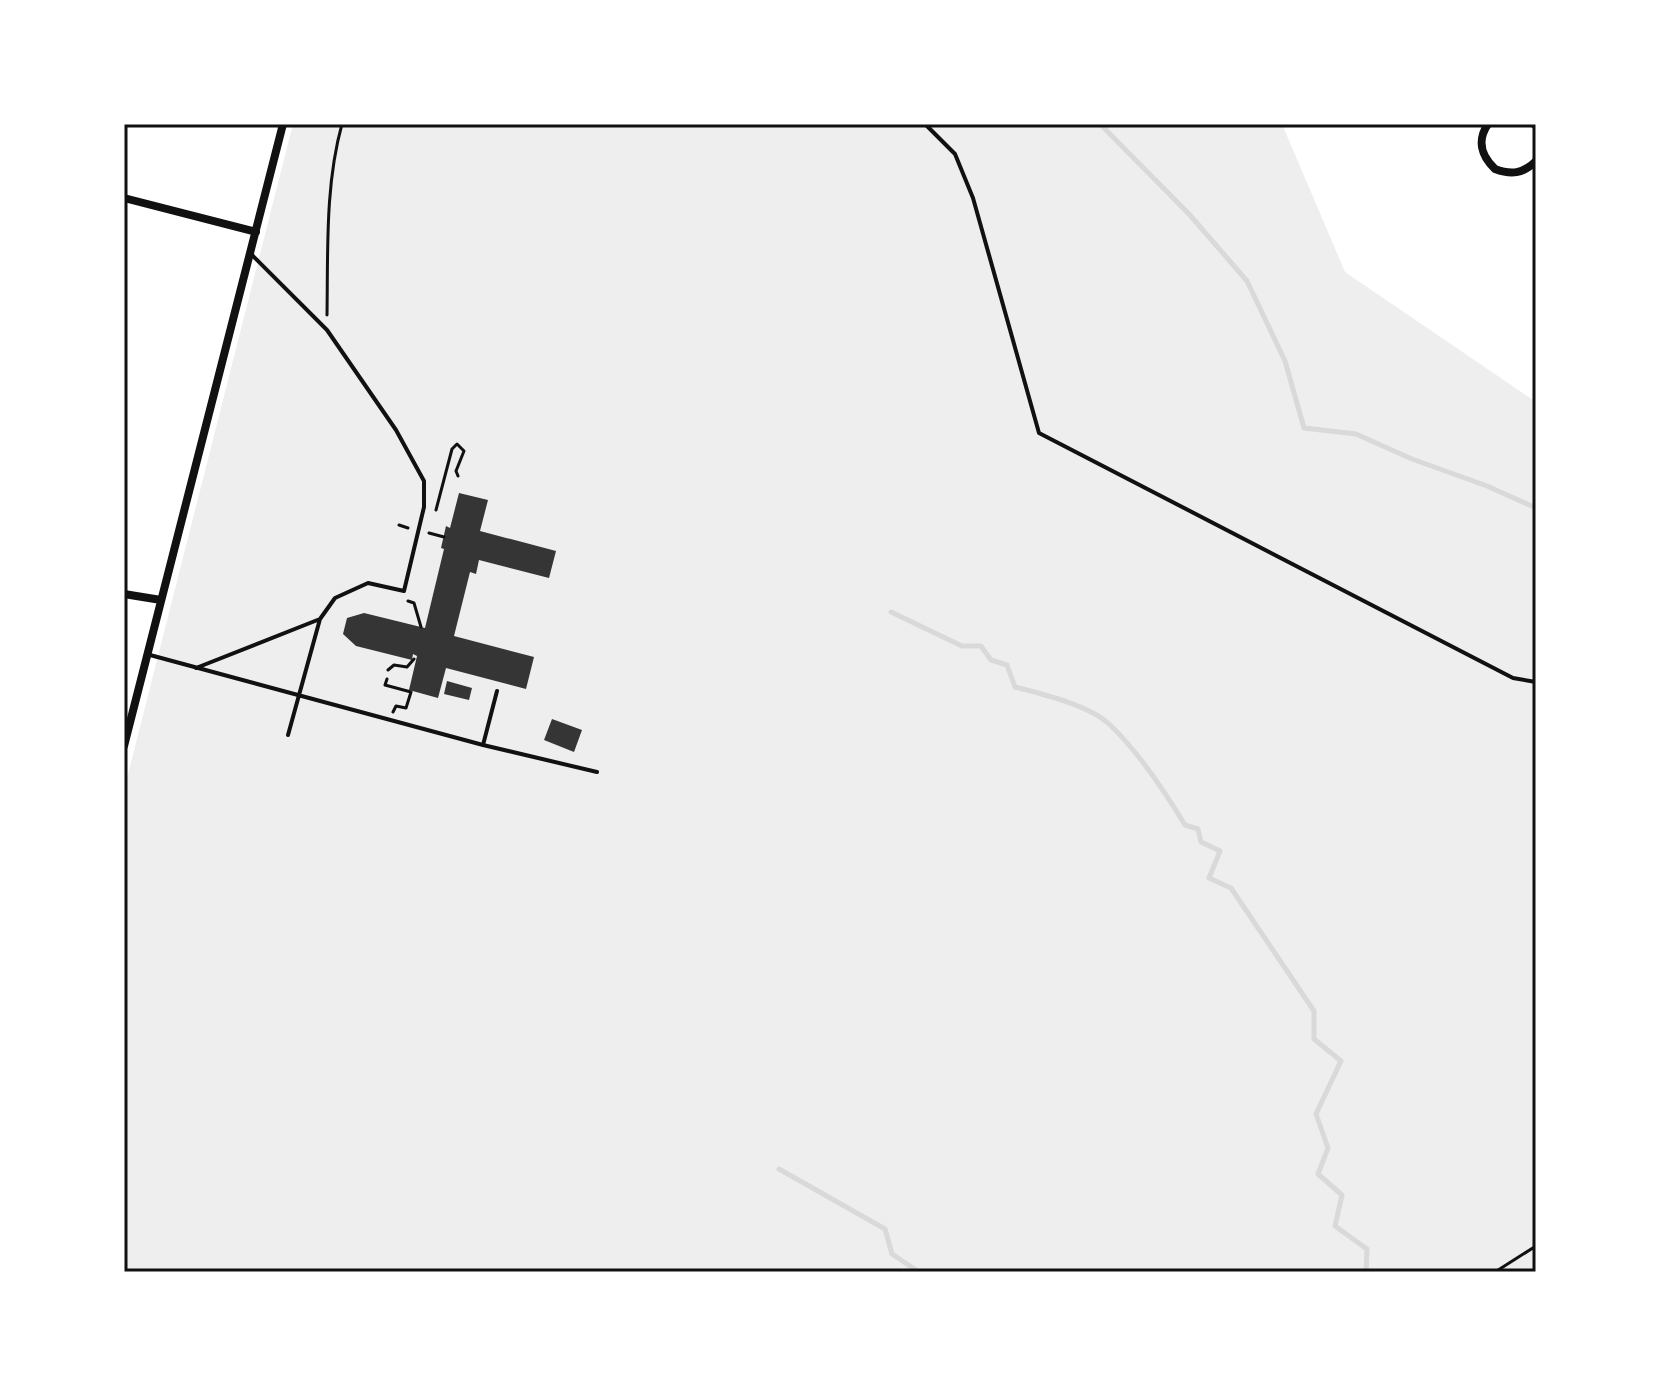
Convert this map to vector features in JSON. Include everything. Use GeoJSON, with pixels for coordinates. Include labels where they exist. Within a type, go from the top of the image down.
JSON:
{"type":"FeatureCollection","features":[{"type":"Feature","properties":{"kind":"street"},"geometry":{"type":"LineString","coordinates":[[124,746],[283,124]]}},
{"type":"Feature","properties":{"kind":"street"},"geometry":{"type":"LineString","coordinates":[[1488,124],[1481,140],[1482,152],[1495,169],[1516,173],[1529,168],[1536,161]]}},
{"type":"Feature","properties":{"kind":"street"},"geometry":{"type":"LineString","coordinates":[[124,198],[256,232]]}},
{"type":"Feature","properties":{"kind":"street"},"geometry":{"type":"LineString","coordinates":[[124,594],[161,600]]}},
{"type":"Feature","properties":{"kind":"lane"},"geometry":{"type":"LineString","coordinates":[[925,124],[955,154],[973,198],[1039,433],[1513,678],[1536,682]]}},
{"type":"Feature","properties":{"kind":"lane"},"geometry":{"type":"LineString","coordinates":[[250,253],[327,330],[381,407],[424,481],[424,507],[404,591],[368,583],[335,598],[320,619],[288,735]]}},
{"type":"Feature","properties":{"kind":"lane"},"geometry":{"type":"LineString","coordinates":[[196,668],[320,619]]}},
{"type":"Feature","properties":{"kind":"lane"},"geometry":{"type":"LineString","coordinates":[[147,654],[483,745],[597,772]]}},
{"type":"Feature","properties":{"kind":"lane"},"geometry":{"type":"LineString","coordinates":[[483,745],[497,691]]}},
{"type":"Feature","properties":{"kind":"path"},"geometry":{"type":"LineString","coordinates":[[327,330],[329,209],[335,147],[342,124]]}},
{"type":"Feature","properties":{"kind":"path"},"geometry":{"type":"LineString","coordinates":[[433,519],[452,449],[457,444],[464,451],[456,471],[458,476]]}},
{"type":"Feature","properties":{"kind":"path"},"geometry":{"type":"LineString","coordinates":[[399,525],[412,528]]}},
{"type":"Feature","properties":{"kind":"path"},"geometry":{"type":"LineString","coordinates":[[425,532],[444,537]]}},
{"type":"Feature","properties":{"kind":"path"},"geometry":{"type":"LineString","coordinates":[[408,601],[418,608],[421,627]]}},
{"type":"Feature","properties":{"kind":"path"},"geometry":{"type":"LineString","coordinates":[[388,670],[394,665],[407,667],[414,659]]}},
{"type":"Feature","properties":{"kind":"path"},"geometry":{"type":"LineString","coordinates":[[387,679],[385,685],[411,692],[406,708],[396,706],[390,719]]}},
{"type":"Feature","properties":{"kind":"path"},"geometry":{"type":"LineString","coordinates":[[1495,1272],[1536,1246]]}},
{"type":"Feature","properties":{"kind":"shaded area"},"geometry":{"type":"Polygon","coordinates":[[[293,124],[1282,124],[1345,272],[1536,402],[1536,1272],[124,1272],[124,790],[293,124]]]}},
{"type":"Feature","properties":{"kind":"building"},"geometry":{"type":"Polygon","coordinates":[[[459,493],[488,500],[480,531],[556,551],[549,578],[479,560],[476,574],[470,572],[454,636],[534,657],[526,689],[446,668],[438,698],[409,690],[417,656],[413,654],[412,660],[356,646],[343,634],[347,618],[364,613],[425,628],[444,549],[441,548],[446,526],[450,528],[459,493]]]}},
{"type":"Feature","properties":{"kind":"building"},"geometry":{"type":"Polygon","coordinates":[[[447,681],[472,688],[469,700],[444,694],[447,681]]]}},
{"type":"Feature","properties":{"kind":"building"},"geometry":{"type":"Polygon","coordinates":[[[552,719],[582,730],[574,752],[544,740],[552,719]]]}},
{"type":"Feature","properties":{"kind":"waterway"},"geometry":{"type":"LineString","coordinates":[[1100,124],[1189,214],[1247,281],[1285,361],[1304,428],[1356,434],[1536,508]]}},
{"type":"Feature","properties":{"kind":"waterway"},"geometry":{"type":"LineString","coordinates":[[891,612],[962,646],[981,646],[991,660],[1007,665],[1015,687],[1065,701],[1100,717],[1140,759],[1185,825],[1198,829],[1201,842],[1220,851],[1209,878],[1231,888],[1314,1011],[1314,1039],[1341,1061],[1316,1114],[1328,1148],[1318,1174],[1342,1195],[1335,1226],[1367,1249],[1366,1272]]}},
{"type":"Feature","properties":{"kind":"waterway"},"geometry":{"type":"LineString","coordinates":[[779,1169],[885,1229],[892,1254],[919,1272]]}}]}
